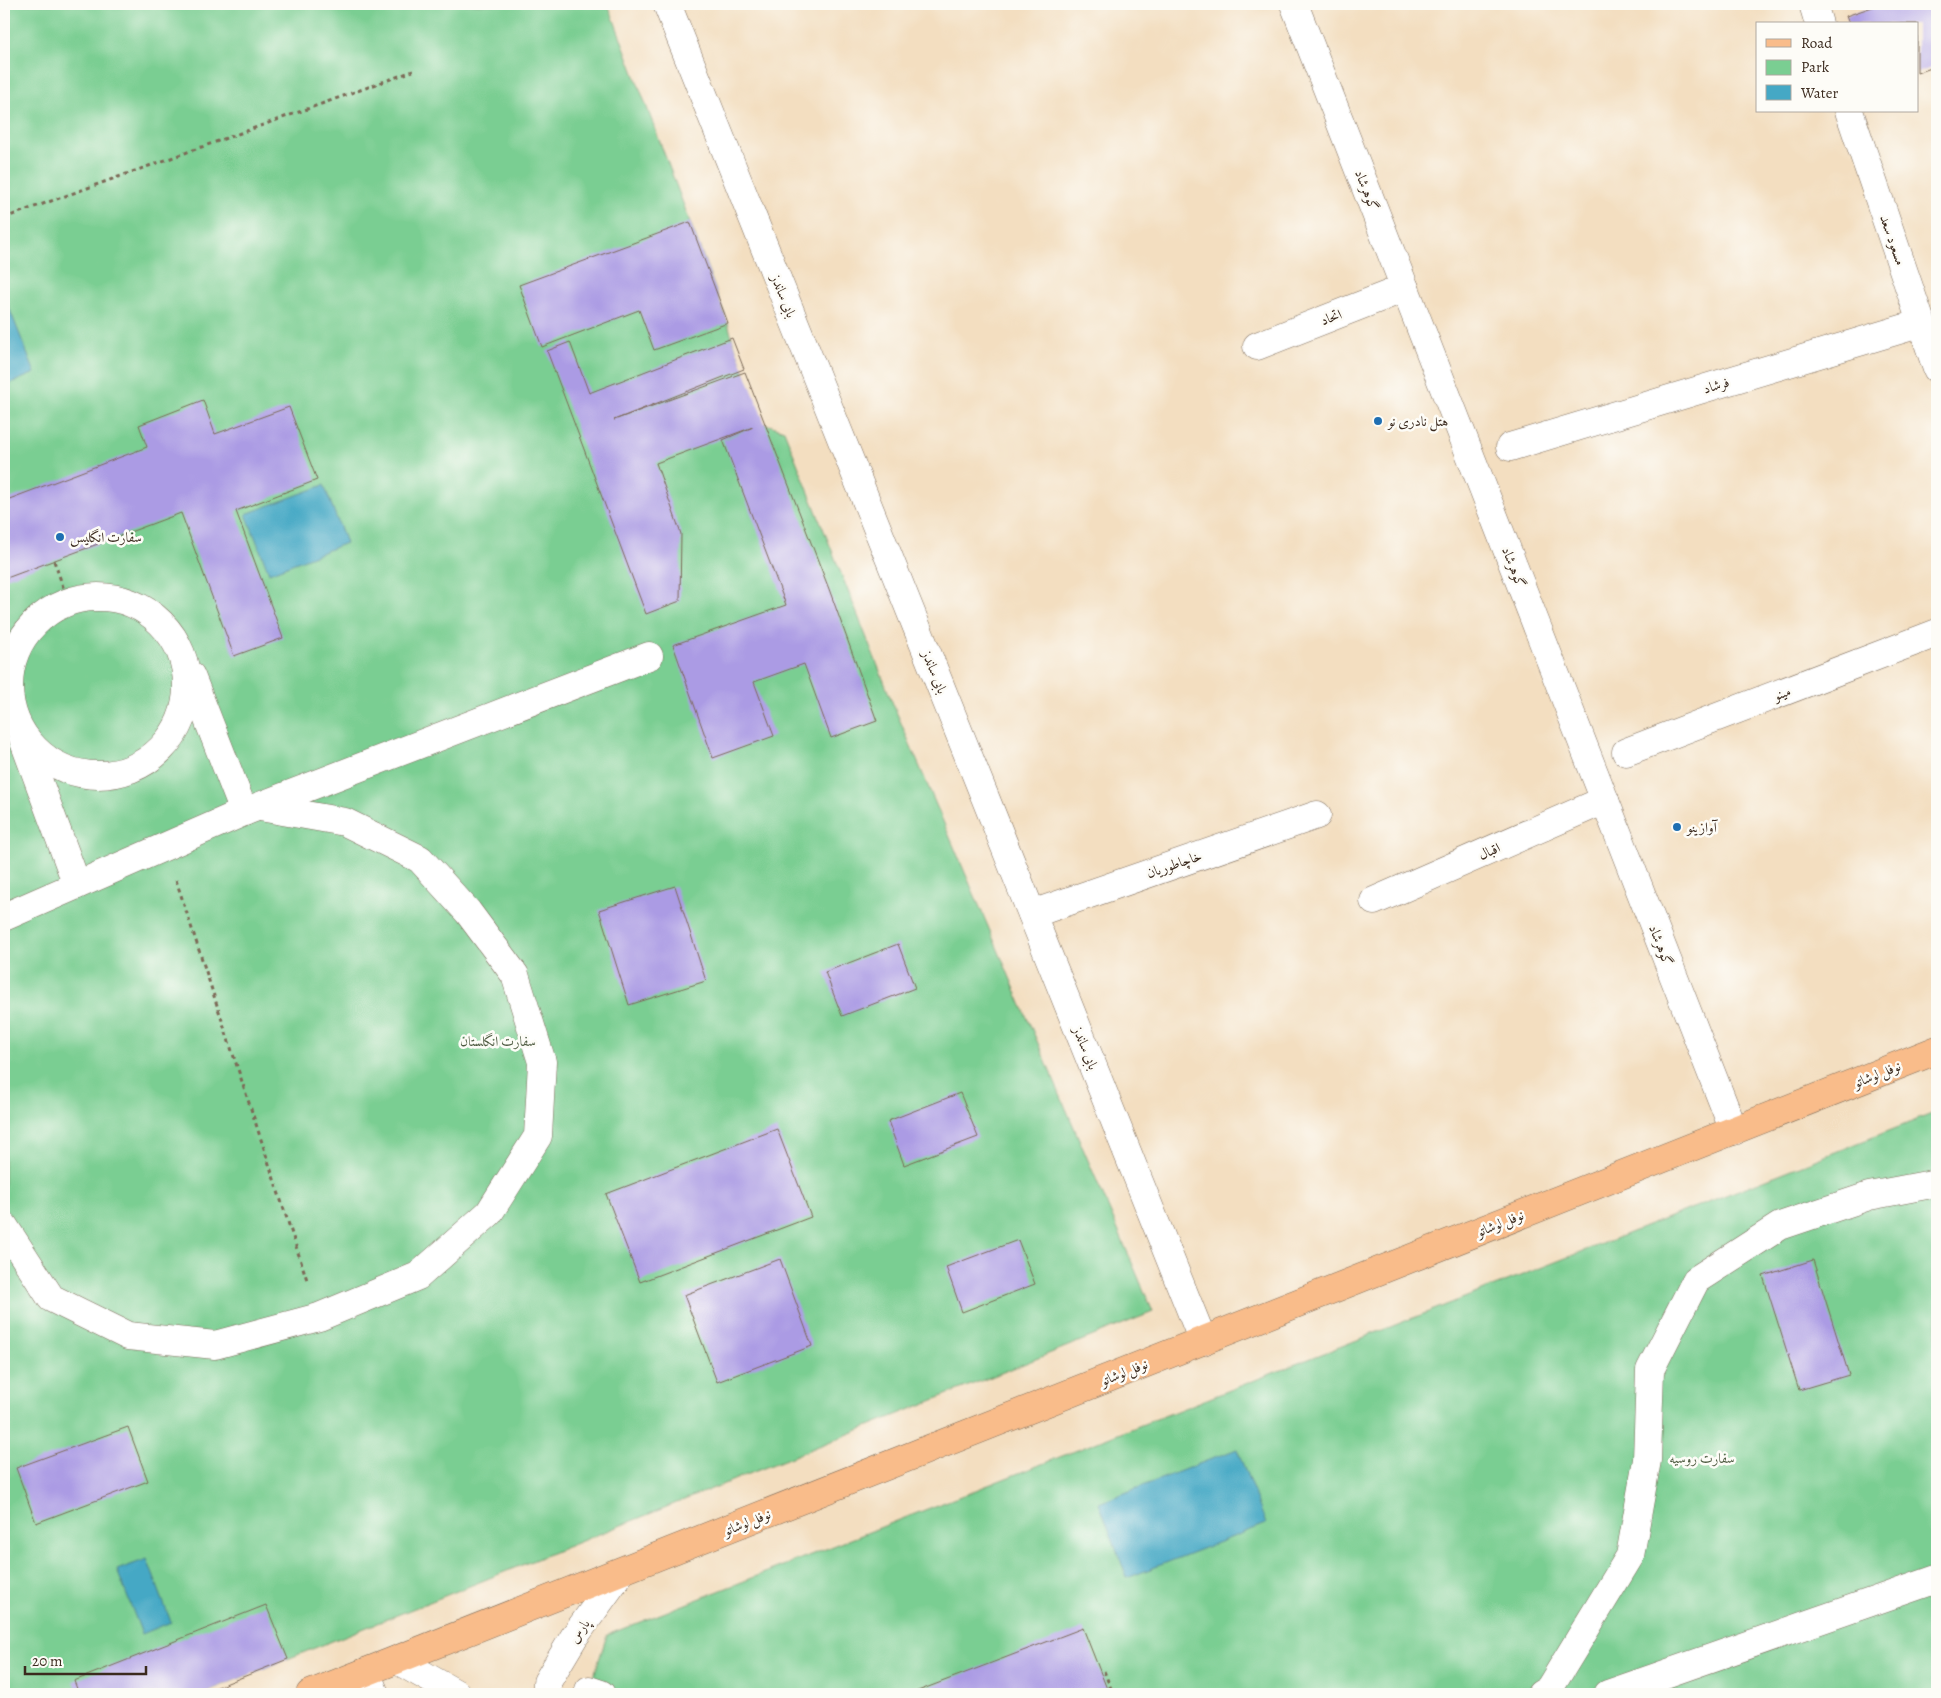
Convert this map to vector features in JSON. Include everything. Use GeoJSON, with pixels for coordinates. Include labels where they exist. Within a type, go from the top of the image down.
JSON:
{"type":"FeatureCollection","features":[{"type":"Feature","properties":{"kind":"main road","name":"نوفل لوشاتو"},"geometry":{"type":"LineString","coordinates":[[310,1694],[370,1683],[397,1660],[1937,1050]]}},
{"type":"Feature","properties":{"kind":"street","name":"بابی ساندز"},"geometry":{"type":"LineString","coordinates":[[666,4],[1204,1341]]}},
{"type":"Feature","properties":{"kind":"street","name":"گوهرشاد"},"geometry":{"type":"LineString","coordinates":[[1294,4],[1734,1131]]}},
{"type":"Feature","properties":{"kind":"street"},"geometry":{"type":"LineString","coordinates":[[1813,4],[1818,22]]}},
{"type":"Feature","properties":{"kind":"street","name":"مسعود سعد"},"geometry":{"type":"LineString","coordinates":[[1849,112],[1937,369]]}},
{"type":"Feature","properties":{"kind":"street","name":"اتحاد"},"geometry":{"type":"LineString","coordinates":[[1257,346],[1405,288]]}},
{"type":"Feature","properties":{"kind":"street","name":"فرشاد"},"geometry":{"type":"LineString","coordinates":[[1510,447],[1922,323]]}},
{"type":"Feature","properties":{"kind":"street"},"geometry":{"type":"LineString","coordinates":[[77,885],[16,722],[8,694],[11,664],[23,637],[42,615],[68,601],[98,596],[127,600],[154,614],[174,636],[252,809]]}},
{"type":"Feature","properties":{"kind":"street","name":"مینو"},"geometry":{"type":"LineString","coordinates":[[1626,752],[1937,633]]}},
{"type":"Feature","properties":{"kind":"street"},"geometry":{"type":"LineString","coordinates":[[4,917],[252,809],[649,656]]}},
{"type":"Feature","properties":{"kind":"street"},"geometry":{"type":"LineString","coordinates":[[16,722],[32,746],[55,764],[82,774],[112,774],[140,764],[164,747],[181,722],[188,693],[186,664]]}},
{"type":"Feature","properties":{"kind":"street","name":"اقبال"},"geometry":{"type":"LineString","coordinates":[[1374,901],[1605,800]]}},
{"type":"Feature","properties":{"kind":"street"},"geometry":{"type":"LineString","coordinates":[[4,1226],[51,1298],[128,1336],[214,1345],[319,1317],[418,1276],[489,1213],[538,1136],[542,1062],[515,975],[468,912],[420,859],[345,822],[252,809]]}},
{"type":"Feature","properties":{"kind":"street","name":"خاچاطوریان"},"geometry":{"type":"LineString","coordinates":[[1032,914],[1317,815]]}},
{"type":"Feature","properties":{"kind":"street"},"geometry":{"type":"LineString","coordinates":[[1541,1694],[1548,1689],[1630,1556],[1646,1460],[1650,1370],[1696,1280],[1780,1226],[1869,1196],[1937,1182]]}},
{"type":"Feature","properties":{"kind":"street","name":"پارس"},"geometry":{"type":"LineString","coordinates":[[547,1694],[547,1682],[570,1644],[621,1572]]}},
{"type":"Feature","properties":{"kind":"street"},"geometry":{"type":"LineString","coordinates":[[1608,1694],[1937,1579]]}},
{"type":"Feature","properties":{"kind":"street"},"geometry":{"type":"LineString","coordinates":[[397,1660],[457,1694]]}},
{"type":"Feature","properties":{"kind":"path"},"geometry":{"type":"LineString","coordinates":[[4,218],[413,71]]}},
{"type":"Feature","properties":{"kind":"path"},"geometry":{"type":"LineString","coordinates":[[54,561],[68,601]]}},
{"type":"Feature","properties":{"kind":"path"},"geometry":{"type":"LineString","coordinates":[[165,848],[319,1317]]}},
{"type":"Feature","properties":{"kind":"path"},"geometry":{"type":"LineString","coordinates":[[1104,1671],[1113,1694]]}},
{"type":"Feature","properties":{"kind":"green space","name":"سفارت انگلستان"},"geometry":{"type":"Polygon","coordinates":[[[4,4],[608,4],[728,323],[763,423],[784,430],[895,709],[1153,1312],[200,1694],[4,1694],[4,4]]]}},
{"type":"Feature","properties":{"kind":"green space","name":"سفارت روسیه"},"geometry":{"type":"Polygon","coordinates":[[[1937,1112],[1937,1694],[588,1694],[607,1635],[1937,1112]]]}},
{"type":"Feature","properties":{"kind":"water"},"geometry":{"type":"Polygon","coordinates":[[[4,295],[35,373],[4,386],[4,295]]]}},
{"type":"Feature","properties":{"kind":"water"},"geometry":{"type":"Polygon","coordinates":[[[324,485],[346,543],[269,573],[246,514],[324,485]]]}},
{"type":"Feature","properties":{"kind":"water"},"geometry":{"type":"Polygon","coordinates":[[[1237,1449],[1266,1524],[1127,1578],[1099,1503],[1237,1449]]]}},
{"type":"Feature","properties":{"kind":"water"},"geometry":{"type":"Polygon","coordinates":[[[147,1559],[171,1622],[142,1634],[117,1570],[147,1559]]]}},
{"type":"Feature","properties":{"kind":"building"},"geometry":{"type":"Polygon","coordinates":[[[1881,4],[1937,4],[1937,66],[1918,73],[1918,22],[1848,22],[1846,16],[1881,4]]]}},
{"type":"Feature","properties":{"kind":"building"},"geometry":{"type":"Polygon","coordinates":[[[690,222],[728,323],[654,350],[639,310],[542,347],[519,285],[690,222]]]}},
{"type":"Feature","properties":{"kind":"building"},"geometry":{"type":"Polygon","coordinates":[[[732,338],[744,369],[614,420],[745,372],[829,589],[877,721],[831,738],[804,664],[754,682],[774,736],[713,758],[673,645],[786,605],[723,440],[753,427],[656,463],[681,534],[680,601],[646,614],[547,351],[570,342],[589,393],[732,338]]]}},
{"type":"Feature","properties":{"kind":"building","name":"سفارت انگلیس"},"geometry":{"type":"Polygon","coordinates":[[[203,400],[215,434],[289,407],[317,480],[236,511],[283,638],[234,656],[181,513],[4,579],[4,501],[147,447],[139,425],[203,400]]]}},
{"type":"Feature","properties":{"kind":"building"},"geometry":{"type":"Polygon","coordinates":[[[675,886],[706,981],[629,1005],[599,910],[675,886]]]}},
{"type":"Feature","properties":{"kind":"building"},"geometry":{"type":"Polygon","coordinates":[[[898,944],[915,988],[842,1016],[825,972],[898,944]]]}},
{"type":"Feature","properties":{"kind":"building"},"geometry":{"type":"Polygon","coordinates":[[[960,1093],[978,1137],[904,1165],[888,1121],[960,1093]]]}},
{"type":"Feature","properties":{"kind":"building"},"geometry":{"type":"Polygon","coordinates":[[[777,1129],[811,1217],[640,1282],[606,1194],[777,1129]]]}},
{"type":"Feature","properties":{"kind":"building"},"geometry":{"type":"Polygon","coordinates":[[[1018,1240],[1035,1284],[962,1312],[946,1267],[1018,1240]]]}},
{"type":"Feature","properties":{"kind":"building"},"geometry":{"type":"Polygon","coordinates":[[[780,1259],[812,1346],[717,1382],[684,1295],[780,1259]]]}},
{"type":"Feature","properties":{"kind":"building"},"geometry":{"type":"Polygon","coordinates":[[[1813,1260],[1849,1375],[1799,1390],[1763,1276],[1813,1260]]]}},
{"type":"Feature","properties":{"kind":"building"},"geometry":{"type":"Polygon","coordinates":[[[128,1427],[148,1481],[36,1523],[16,1468],[128,1427]]]}},
{"type":"Feature","properties":{"kind":"building"},"geometry":{"type":"Polygon","coordinates":[[[266,1605],[288,1659],[200,1694],[79,1694],[74,1681],[266,1605]]]}},
{"type":"Feature","properties":{"kind":"building"},"geometry":{"type":"Polygon","coordinates":[[[1083,1628],[1109,1694],[910,1694],[1083,1628]]]}},
{"type":"Feature","properties":{"kind":"place","name":"هتل نادری نو"},"geometry":{"type":"Point","coordinates":[1378,421]}},
{"type":"Feature","properties":{"kind":"place","name":"سفارت انگلیس"},"geometry":{"type":"Point","coordinates":[60,537]}},
{"type":"Feature","properties":{"kind":"place","name":"آوازینو"},"geometry":{"type":"Point","coordinates":[1677,827]}}]}
